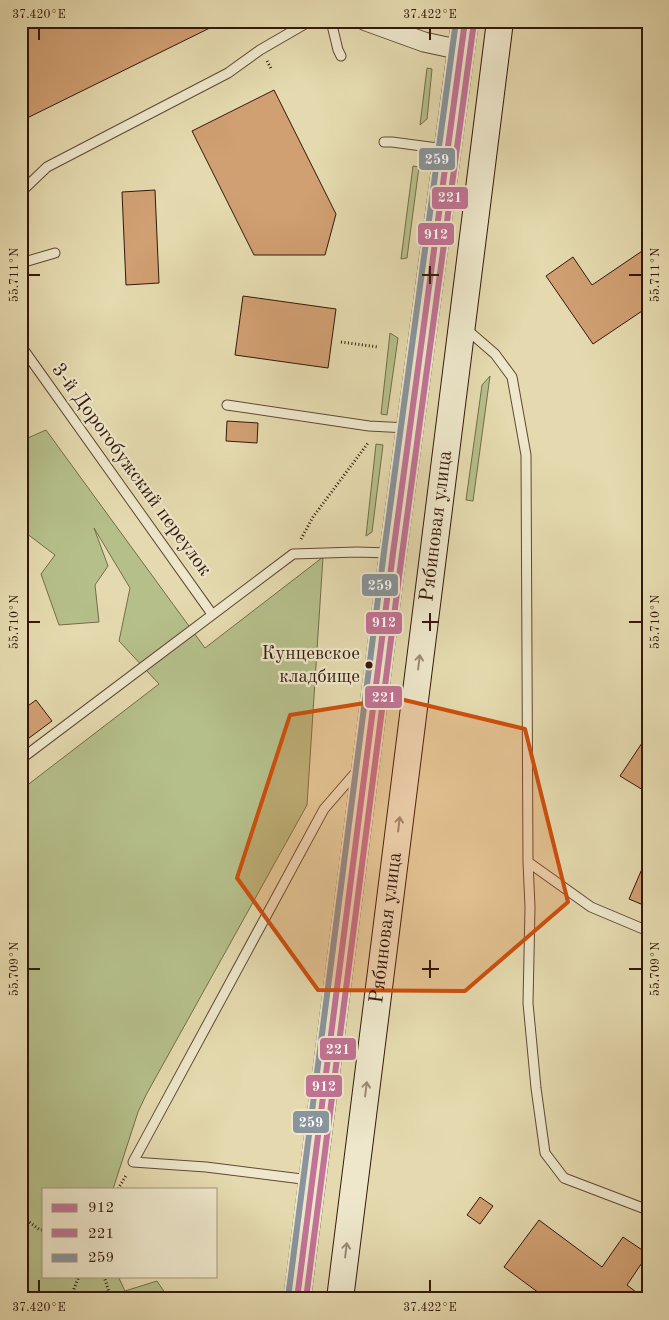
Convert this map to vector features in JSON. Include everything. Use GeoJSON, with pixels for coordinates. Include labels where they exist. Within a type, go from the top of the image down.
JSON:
{"type":"FeatureCollection","features":[{"type":"Feature","properties":{"kind":"main road","name":"Рябиновая улица"},"geometry":{"type":"LineString","coordinates":[[297,1299],[368,760],[393,553],[465,21]]}},
{"type":"Feature","properties":{"kind":"main road","name":"Рябиновая улица"},"geometry":{"type":"LineString","coordinates":[[340,1299],[500,21]]}},
{"type":"Feature","properties":{"kind":"street"},"geometry":{"type":"LineString","coordinates":[[366,21],[424,42],[461,50]]}},
{"type":"Feature","properties":{"kind":"lane"},"geometry":{"type":"LineString","coordinates":[[21,192],[47,167],[228,73],[260,50],[310,21]]}},
{"type":"Feature","properties":{"kind":"lane"},"geometry":{"type":"LineString","coordinates":[[332,21],[341,56]]}},
{"type":"Feature","properties":{"kind":"lane"},"geometry":{"type":"LineString","coordinates":[[384,142],[448,149]]}},
{"type":"Feature","properties":{"kind":"lane"},"geometry":{"type":"LineString","coordinates":[[21,263],[55,253]]}},
{"type":"Feature","properties":{"kind":"lane"},"geometry":{"type":"LineString","coordinates":[[461,324],[495,354],[512,377],[526,455],[528,862],[530,908],[528,1003],[536,1088],[545,1153],[564,1178],[648,1210]]}},
{"type":"Feature","properties":{"kind":"lane","name":"3-й Дорогобужский переулок"},"geometry":{"type":"LineString","coordinates":[[21,346],[212,614]]}},
{"type":"Feature","properties":{"kind":"lane"},"geometry":{"type":"LineString","coordinates":[[228,405],[368,426],[410,428]]}},
{"type":"Feature","properties":{"kind":"lane"},"geometry":{"type":"LineString","coordinates":[[21,759],[293,554],[393,553]]}},
{"type":"Feature","properties":{"kind":"lane"},"geometry":{"type":"LineString","coordinates":[[313,1180],[206,1167],[133,1162],[324,808],[368,760]]}},
{"type":"Feature","properties":{"kind":"lane"},"geometry":{"type":"LineString","coordinates":[[528,862],[591,907],[648,932]]}},
{"type":"Feature","properties":{"kind":"path"},"geometry":{"type":"LineString","coordinates":[[341,342],[378,347]]}},
{"type":"Feature","properties":{"kind":"path"},"geometry":{"type":"LineString","coordinates":[[293,554],[314,517],[368,442]]}},
{"type":"Feature","properties":{"kind":"path"},"geometry":{"type":"LineString","coordinates":[[21,1216],[42,1230]]}},
{"type":"Feature","properties":{"kind":"path"},"geometry":{"type":"LineString","coordinates":[[70,1299],[79,1278]]}},
{"type":"Feature","properties":{"kind":"path"},"geometry":{"type":"LineString","coordinates":[[105,1278],[111,1299]]}},
{"type":"Feature","properties":{"kind":"highlighted area"},"geometry":{"type":"Polygon","coordinates":[[[396,698],[525,729],[568,902],[465,991],[318,990],[237,878],[290,715],[396,698]]]}},
{"type":"Feature","properties":{"kind":"green space"},"geometry":{"type":"Polygon","coordinates":[[[427,68],[432,69],[427,119],[420,125],[427,68]]]}},
{"type":"Feature","properties":{"kind":"green space"},"geometry":{"type":"Polygon","coordinates":[[[413,166],[419,167],[407,258],[401,259],[413,166]]]}},
{"type":"Feature","properties":{"kind":"green space"},"geometry":{"type":"Polygon","coordinates":[[[390,333],[398,338],[387,415],[381,414],[390,333]]]}},
{"type":"Feature","properties":{"kind":"green space"},"geometry":{"type":"Polygon","coordinates":[[[490,376],[473,501],[466,500],[482,385],[490,376]]]}},
{"type":"Feature","properties":{"kind":"green space","name":"Кунцевское кладбище"},"geometry":{"type":"Polygon","coordinates":[[[46,430],[205,648],[323,557],[307,805],[146,1095],[138,1112],[113,1188],[42,1188],[42,1278],[119,1278],[125,1291],[157,1281],[169,1299],[21,1299],[21,790],[159,684],[119,641],[130,588],[94,528],[108,566],[95,585],[99,622],[59,625],[41,574],[55,555],[26,533],[21,534],[21,441],[46,430]]]}},
{"type":"Feature","properties":{"kind":"green space"},"geometry":{"type":"Polygon","coordinates":[[[376,444],[383,445],[372,532],[366,536],[376,444]]]}},
{"type":"Feature","properties":{"kind":"building"},"geometry":{"type":"Polygon","coordinates":[[[21,21],[224,21],[21,121],[21,21]]]}},
{"type":"Feature","properties":{"kind":"building"},"geometry":{"type":"Polygon","coordinates":[[[274,90],[336,214],[325,255],[254,255],[192,131],[274,90]]]}},
{"type":"Feature","properties":{"kind":"building"},"geometry":{"type":"Polygon","coordinates":[[[155,190],[159,283],[126,285],[122,192],[155,190]]]}},
{"type":"Feature","properties":{"kind":"building"},"geometry":{"type":"Polygon","coordinates":[[[648,247],[648,307],[593,344],[546,276],[573,257],[592,285],[648,247]]]}},
{"type":"Feature","properties":{"kind":"building"},"geometry":{"type":"Polygon","coordinates":[[[243,296],[336,309],[328,368],[235,355],[243,296]]]}},
{"type":"Feature","properties":{"kind":"building"},"geometry":{"type":"Polygon","coordinates":[[[227,421],[258,423],[257,443],[226,441],[227,421]]]}},
{"type":"Feature","properties":{"kind":"building"},"geometry":{"type":"Polygon","coordinates":[[[36,700],[52,721],[21,744],[21,711],[36,700]]]}},
{"type":"Feature","properties":{"kind":"building"},"geometry":{"type":"Polygon","coordinates":[[[648,734],[648,793],[620,776],[648,734]]]}},
{"type":"Feature","properties":{"kind":"building"},"geometry":{"type":"Polygon","coordinates":[[[648,855],[648,907],[629,899],[648,855]]]}},
{"type":"Feature","properties":{"kind":"building"},"geometry":{"type":"Polygon","coordinates":[[[480,1197],[493,1206],[480,1224],[467,1215],[480,1197]]]}},
{"type":"Feature","properties":{"kind":"building"},"geometry":{"type":"Polygon","coordinates":[[[539,1220],[602,1267],[623,1237],[648,1254],[627,1285],[645,1299],[547,1299],[504,1267],[539,1220]]]}},
{"type":"Feature","properties":{"kind":"transit line","name":"259"},"geometry":{"type":"LineString","coordinates":[[288,1298],[384,552],[456,21]]}},
{"type":"Feature","properties":{"kind":"transit line","name":"912"},"geometry":{"type":"LineString","coordinates":[[297,1299],[393,553],[465,21]]}},
{"type":"Feature","properties":{"kind":"transit line","name":"221"},"geometry":{"type":"LineString","coordinates":[[306,1299],[402,554],[474,22]]}},
{"type":"Feature","properties":{"kind":"place","name":"Кунцевское кладбище"},"geometry":{"type":"Point","coordinates":[369,665]}}]}
